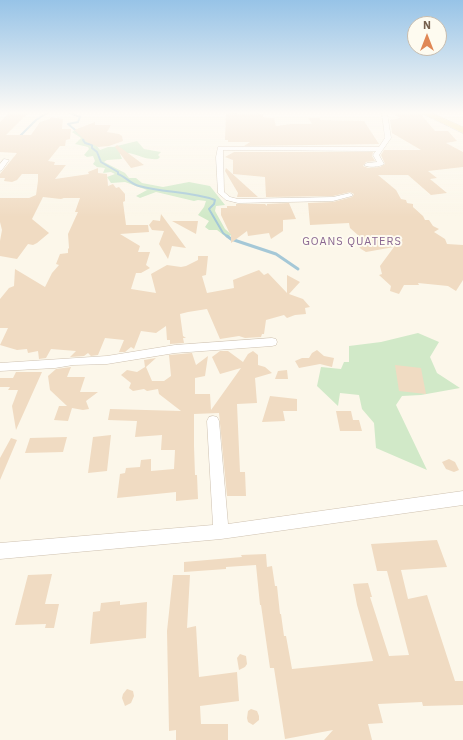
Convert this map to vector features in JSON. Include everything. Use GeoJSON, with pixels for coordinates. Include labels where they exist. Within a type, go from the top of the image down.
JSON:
{"type":"FeatureCollection","features":[{"type":"Feature","properties":{"kind":"street"},"geometry":{"type":"LineString","coordinates":[[350,195],[333,198],[238,201],[228,199],[221,193],[220,148],[380,149]]}},
{"type":"Feature","properties":{"kind":"street"},"geometry":{"type":"LineString","coordinates":[[367,165],[380,164],[376,155],[380,149]]}},
{"type":"Feature","properties":{"kind":"street"},"geometry":{"type":"LineString","coordinates":[[0,169],[6,160]]}},
{"type":"Feature","properties":{"kind":"street"},"geometry":{"type":"LineString","coordinates":[[0,367],[55,364],[73,361],[107,360],[174,349],[272,342]]}},
{"type":"Feature","properties":{"kind":"street"},"geometry":{"type":"LineString","coordinates":[[213,420],[220,532]]}},
{"type":"Feature","properties":{"kind":"street"},"geometry":{"type":"LineString","coordinates":[[0,551],[220,532],[463,498]]}},
{"type":"Feature","properties":{"kind":"green space"},"geometry":{"type":"Polygon","coordinates":[[[88,148],[98,148],[100,150],[107,148],[143,148],[161,152],[158,155],[160,157],[158,159],[125,153],[120,154],[122,159],[107,160],[104,162],[125,173],[129,178],[136,178],[142,183],[163,187],[189,182],[210,186],[225,205],[216,206],[215,211],[225,229],[232,235],[226,237],[217,230],[209,230],[205,227],[209,221],[198,215],[204,207],[206,201],[194,201],[156,192],[140,198],[136,196],[147,190],[125,182],[111,183],[107,177],[115,174],[111,172],[103,173],[105,168],[97,167],[93,164],[95,161],[93,156],[87,157],[84,155],[89,149],[88,148]]]}},
{"type":"Feature","properties":{"kind":"green space"},"geometry":{"type":"Polygon","coordinates":[[[418,333],[439,342],[430,357],[437,373],[460,388],[421,395],[402,396],[396,405],[427,470],[376,448],[374,423],[362,409],[359,395],[340,393],[338,406],[317,386],[321,367],[341,369],[344,362],[349,362],[349,346],[381,342],[418,333]]]}},
{"type":"Feature","properties":{"kind":"building"},"geometry":{"type":"Polygon","coordinates":[[[0,148],[59,148],[48,161],[55,162],[54,165],[66,165],[55,179],[89,174],[88,172],[98,168],[98,173],[107,174],[108,186],[113,184],[116,188],[119,187],[125,194],[125,201],[123,202],[126,225],[148,225],[149,232],[120,234],[140,246],[138,252],[150,252],[146,265],[150,268],[141,273],[136,273],[131,289],[156,293],[151,274],[167,265],[181,267],[186,266],[198,260],[198,256],[208,256],[206,275],[202,276],[207,293],[234,288],[233,280],[259,270],[264,275],[268,273],[287,293],[287,275],[300,282],[289,294],[303,299],[310,307],[305,308],[306,314],[295,315],[287,318],[284,315],[266,320],[264,334],[262,334],[261,337],[245,338],[239,336],[220,339],[207,309],[180,314],[183,336],[186,338],[183,338],[184,343],[170,344],[170,340],[167,340],[166,326],[156,333],[141,331],[134,349],[131,347],[125,352],[119,352],[124,340],[105,338],[98,355],[91,356],[88,353],[84,356],[70,357],[76,351],[51,349],[46,358],[39,359],[38,351],[28,353],[27,349],[17,350],[0,345],[8,328],[0,328],[0,299],[9,288],[14,286],[15,269],[45,287],[52,273],[59,265],[56,264],[60,254],[68,253],[68,234],[78,212],[75,212],[80,198],[61,199],[43,197],[32,219],[49,233],[37,243],[33,245],[28,244],[17,259],[0,256],[2,230],[0,222],[0,198],[29,198],[36,195],[38,174],[22,174],[17,180],[12,182],[4,181],[5,178],[0,178],[0,174],[17,153],[0,152],[0,148]]]}},
{"type":"Feature","properties":{"kind":"building"},"geometry":{"type":"Polygon","coordinates":[[[115,148],[120,148],[144,165],[131,168],[115,148]]]}},
{"type":"Feature","properties":{"kind":"building"},"geometry":{"type":"Polygon","coordinates":[[[417,148],[455,148],[463,152],[463,167],[428,171],[437,178],[430,179],[447,193],[431,195],[408,175],[378,175],[396,190],[401,199],[406,200],[407,203],[413,204],[413,207],[423,216],[425,220],[429,220],[433,226],[439,229],[434,232],[445,239],[447,244],[463,245],[463,280],[456,291],[448,286],[418,283],[419,285],[404,285],[399,294],[390,291],[391,286],[379,275],[382,274],[380,266],[394,247],[366,252],[353,240],[359,236],[350,228],[349,223],[310,225],[308,203],[333,202],[352,197],[354,194],[350,192],[333,196],[266,197],[265,177],[233,174],[233,160],[225,157],[234,152],[373,152],[372,156],[375,161],[366,162],[363,166],[368,168],[380,167],[385,164],[381,155],[384,150],[421,150],[417,148]]]}},
{"type":"Feature","properties":{"kind":"building"},"geometry":{"type":"Polygon","coordinates":[[[226,168],[258,197],[237,197],[238,193],[225,171],[226,168]]]}},
{"type":"Feature","properties":{"kind":"building"},"geometry":{"type":"Polygon","coordinates":[[[289,203],[296,219],[283,220],[283,231],[271,239],[269,233],[248,236],[247,231],[231,243],[231,234],[221,215],[221,208],[236,206],[236,204],[265,204],[267,206],[267,204],[289,203]]]}},
{"type":"Feature","properties":{"kind":"building"},"geometry":{"type":"Polygon","coordinates":[[[161,214],[186,248],[172,246],[168,259],[159,244],[164,231],[152,230],[149,225],[153,220],[160,221],[161,214]]]}},
{"type":"Feature","properties":{"kind":"building"},"geometry":{"type":"Polygon","coordinates":[[[172,221],[198,221],[196,234],[172,221]]]}},
{"type":"Feature","properties":{"kind":"building"},"geometry":{"type":"Polygon","coordinates":[[[317,350],[324,356],[334,358],[332,367],[320,364],[299,368],[295,361],[302,358],[309,358],[312,353],[317,350]]]}},
{"type":"Feature","properties":{"kind":"building"},"geometry":{"type":"Polygon","coordinates":[[[220,351],[228,351],[243,362],[248,354],[253,351],[258,355],[258,365],[265,367],[272,373],[255,378],[257,403],[237,404],[240,472],[245,472],[246,496],[227,496],[219,413],[194,414],[195,475],[197,475],[198,499],[176,501],[176,492],[117,498],[120,474],[125,473],[126,468],[140,467],[141,460],[151,459],[151,471],[174,469],[175,450],[161,450],[162,435],[135,437],[137,421],[108,420],[110,409],[181,411],[159,394],[158,389],[133,391],[129,388],[131,383],[121,375],[127,370],[137,372],[145,367],[144,360],[156,358],[146,367],[152,381],[164,381],[171,376],[169,355],[192,353],[196,365],[208,356],[205,376],[195,378],[195,394],[210,394],[211,410],[241,368],[220,374],[212,357],[220,351]]]}},
{"type":"Feature","properties":{"kind":"building"},"geometry":{"type":"Polygon","coordinates":[[[395,365],[421,368],[426,394],[399,391],[395,365]]]}},
{"type":"Feature","properties":{"kind":"building"},"geometry":{"type":"Polygon","coordinates":[[[71,367],[67,377],[85,377],[80,392],[98,392],[86,401],[89,409],[83,410],[72,408],[68,421],[54,420],[59,406],[67,406],[50,390],[48,376],[56,369],[71,367]]]}},
{"type":"Feature","properties":{"kind":"building"},"geometry":{"type":"Polygon","coordinates":[[[287,370],[288,379],[275,379],[278,371],[287,370]]]}},
{"type":"Feature","properties":{"kind":"building"},"geometry":{"type":"Polygon","coordinates":[[[16,372],[42,372],[16,430],[12,406],[18,390],[8,390],[10,387],[0,387],[0,378],[13,378],[16,372]]]}},
{"type":"Feature","properties":{"kind":"building"},"geometry":{"type":"Polygon","coordinates":[[[270,396],[297,399],[297,411],[283,411],[285,421],[262,422],[270,396]]]}},
{"type":"Feature","properties":{"kind":"building"},"geometry":{"type":"Polygon","coordinates":[[[336,411],[351,411],[353,420],[359,420],[362,431],[340,431],[336,411]]]}},
{"type":"Feature","properties":{"kind":"building"},"geometry":{"type":"Polygon","coordinates":[[[111,435],[107,471],[88,473],[93,437],[111,435]]]}},
{"type":"Feature","properties":{"kind":"building"},"geometry":{"type":"Polygon","coordinates":[[[67,437],[63,452],[25,453],[30,438],[67,437]]]}},
{"type":"Feature","properties":{"kind":"building"},"geometry":{"type":"Polygon","coordinates":[[[11,438],[17,440],[0,480],[0,458],[11,438]]]}},
{"type":"Feature","properties":{"kind":"building"},"geometry":{"type":"Polygon","coordinates":[[[449,459],[455,462],[459,470],[454,472],[446,469],[442,462],[449,459]]]}},
{"type":"Feature","properties":{"kind":"building"},"geometry":{"type":"Polygon","coordinates":[[[437,540],[447,567],[401,570],[408,599],[427,595],[455,681],[463,681],[463,705],[423,706],[422,702],[378,704],[383,723],[368,724],[372,740],[324,740],[333,730],[285,739],[274,668],[270,668],[260,605],[256,565],[184,572],[184,562],[242,557],[241,555],[266,554],[267,567],[272,566],[275,586],[277,586],[280,614],[292,669],[373,661],[357,605],[353,584],[368,583],[372,597],[370,597],[389,656],[409,655],[387,571],[377,571],[371,544],[437,540]]]}},
{"type":"Feature","properties":{"kind":"building"},"geometry":{"type":"Polygon","coordinates":[[[52,574],[45,604],[59,604],[54,628],[45,628],[46,624],[15,625],[28,575],[52,574]]]}},
{"type":"Feature","properties":{"kind":"building"},"geometry":{"type":"Polygon","coordinates":[[[173,575],[190,575],[187,628],[196,626],[199,677],[237,672],[239,701],[200,706],[201,724],[228,724],[228,740],[176,740],[176,730],[169,731],[167,631],[173,575]]]}},
{"type":"Feature","properties":{"kind":"building"},"geometry":{"type":"Polygon","coordinates":[[[120,601],[120,605],[147,602],[146,638],[90,644],[93,612],[100,611],[101,603],[120,601]]]}},
{"type":"Feature","properties":{"kind":"building"},"geometry":{"type":"Polygon","coordinates":[[[240,654],[246,656],[247,664],[239,670],[237,658],[240,654]]]}},
{"type":"Feature","properties":{"kind":"building"},"geometry":{"type":"Polygon","coordinates":[[[127,689],[133,691],[134,696],[131,703],[125,706],[122,698],[127,689]]]}},
{"type":"Feature","properties":{"kind":"building"},"geometry":{"type":"Polygon","coordinates":[[[251,709],[257,711],[259,716],[259,720],[253,725],[248,722],[247,718],[248,711],[251,709]]]}},
{"type":"Feature","properties":{"kind":"waterway"},"geometry":{"type":"LineString","coordinates":[[92,148],[97,152],[101,162],[118,172],[118,174],[133,184],[148,188],[196,195],[215,200],[214,204],[209,209],[223,233],[228,237]]}},
{"type":"Feature","properties":{"kind":"waterway"},"geometry":{"type":"LineString","coordinates":[[227,236],[231,239],[276,254],[298,269]]}},
{"type":"Feature","properties":{"kind":"district","name":"GOANS QUATERS"},"geometry":{"type":"Point","coordinates":[352,242]}}]}
